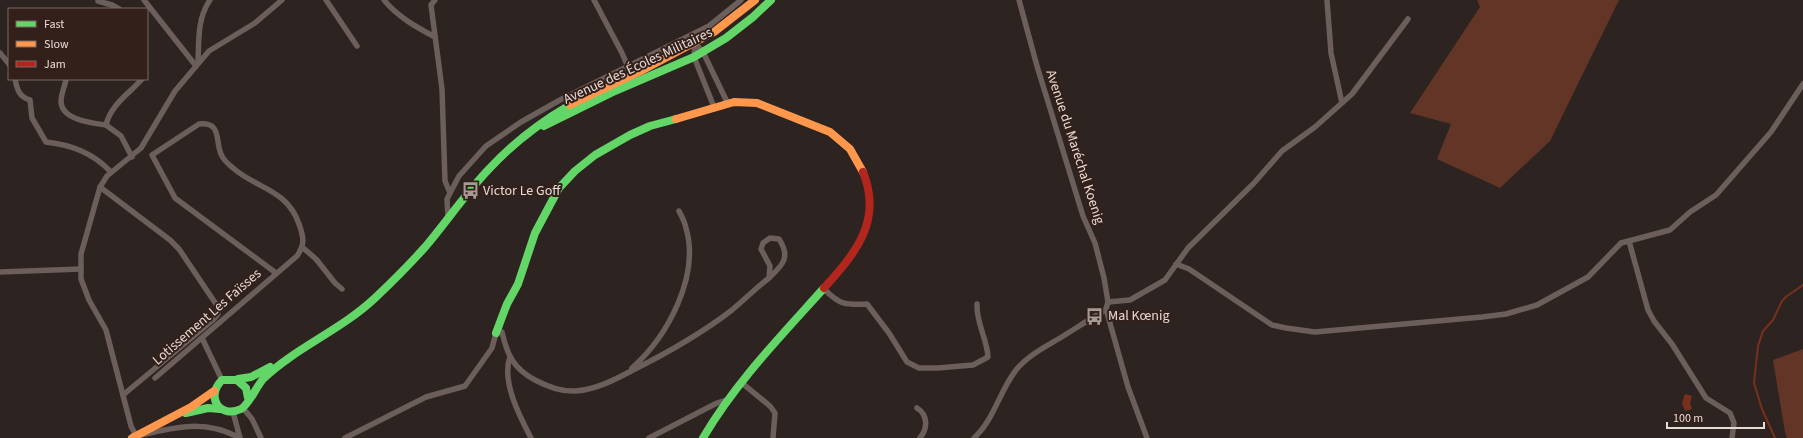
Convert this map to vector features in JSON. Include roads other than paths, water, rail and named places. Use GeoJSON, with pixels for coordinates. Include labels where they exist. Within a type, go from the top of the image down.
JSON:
{"type":"FeatureCollection","features":[{"type":"Feature","properties":{"kind":"street"},"geometry":{"type":"LineString","coordinates":[[144,0],[197,64]]}},
{"type":"Feature","properties":{"kind":"street"},"geometry":{"type":"LineString","coordinates":[[197,64],[199,24],[203,10],[210,0]]}},
{"type":"Feature","properties":{"kind":"street"},"geometry":{"type":"LineString","coordinates":[[134,437],[106,330],[89,300],[81,279],[81,254],[100,187],[110,172],[132,157],[141,148],[176,91],[209,51],[255,23],[282,0]]}},
{"type":"Feature","properties":{"kind":"street"},"geometry":{"type":"LineString","coordinates":[[326,0],[357,46]]}},
{"type":"Feature","properties":{"kind":"street"},"geometry":{"type":"LineString","coordinates":[[384,0],[400,16],[416,28],[435,37]]}},
{"type":"Feature","properties":{"kind":"street"},"geometry":{"type":"LineString","coordinates":[[435,0],[431,5],[442,89],[445,181],[450,193]]}},
{"type":"Feature","properties":{"kind":"street"},"geometry":{"type":"LineString","coordinates":[[594,0],[628,67]]}},
{"type":"Feature","properties":{"kind":"street"},"geometry":{"type":"LineString","coordinates":[[448,217],[447,199],[459,176],[486,146],[521,122],[554,104],[709,26],[741,0]]}},
{"type":"Feature","properties":{"kind":"street","name":"Avenue des Écoles Militaires"},"geometry":{"type":"LineString","coordinates":[[238,380],[251,377],[277,366],[338,328],[374,299],[425,247],[448,217],[490,168],[548,118],[576,101],[695,43],[714,32],[755,0]]}},
{"type":"Feature","properties":{"kind":"street","name":"Avenue des Écoles Militaires"},"geometry":{"type":"LineString","coordinates":[[529,133],[615,91],[694,57],[726,38],[754,17],[771,0]]}},
{"type":"Feature","properties":{"kind":"street","name":"Avenue du Maréchal Koenig"},"geometry":{"type":"LineString","coordinates":[[1019,0],[1036,66],[1083,216],[1095,243],[1104,278],[1108,302]]}},
{"type":"Feature","properties":{"kind":"street"},"geometry":{"type":"LineString","coordinates":[[1327,0],[1331,53],[1342,103]]}},
{"type":"Feature","properties":{"kind":"street"},"geometry":{"type":"LineString","coordinates":[[98,1],[117,8]]}},
{"type":"Feature","properties":{"kind":"street"},"geometry":{"type":"LineString","coordinates":[[1147,438],[1128,387],[1106,309],[1108,302],[1130,300],[1165,280],[1188,248],[1254,183],[1282,151],[1315,127],[1352,94],[1408,19]]}},
{"type":"Feature","properties":{"kind":"street"},"geometry":{"type":"LineString","coordinates":[[695,43],[703,52],[728,104]]}},
{"type":"Feature","properties":{"kind":"street"},"geometry":{"type":"LineString","coordinates":[[695,43],[694,57],[714,107]]}},
{"type":"Feature","properties":{"kind":"street"},"geometry":{"type":"LineString","coordinates":[[0,53],[8,63]]}},
{"type":"Feature","properties":{"kind":"street"},"geometry":{"type":"LineString","coordinates":[[15,80],[19,93],[24,99],[30,100],[32,118],[46,142],[63,144],[94,156],[110,172]]}},
{"type":"Feature","properties":{"kind":"street"},"geometry":{"type":"LineString","coordinates":[[66,80],[61,101],[63,108],[68,114],[91,123],[106,125],[121,136],[132,157]]}},
{"type":"Feature","properties":{"kind":"street"},"geometry":{"type":"LineString","coordinates":[[106,125],[107,118],[122,97],[141,80]]}},
{"type":"Feature","properties":{"kind":"street"},"geometry":{"type":"LineString","coordinates":[[1176,264],[1189,269],[1272,326],[1315,332],[1506,314],[1537,305],[1588,277],[1621,243],[1670,230],[1690,212],[1716,195],[1771,132],[1803,84]]}},
{"type":"Feature","properties":{"kind":"street"},"geometry":{"type":"LineString","coordinates":[[349,437],[426,397],[464,386],[492,348],[496,333],[518,284],[535,233],[559,188],[595,155],[630,135],[656,124],[734,102],[757,103],[830,132],[850,149],[862,169],[869,186],[870,209],[866,228],[857,249],[824,289],[772,346],[716,416],[703,438]]}},
{"type":"Feature","properties":{"kind":"street","name":"Lotissement Les Faïsses"},"geometry":{"type":"LineString","coordinates":[[155,378],[297,256],[302,248],[302,231],[297,218],[288,204],[274,192],[236,171],[226,162],[221,154],[218,135],[213,127],[205,124],[199,124],[152,155],[176,198],[276,273]]}},
{"type":"Feature","properties":{"kind":"street"},"geometry":{"type":"LineString","coordinates":[[100,187],[170,240],[179,249],[218,307],[218,314],[213,320],[123,395]]}},
{"type":"Feature","properties":{"kind":"street"},"geometry":{"type":"LineString","coordinates":[[626,374],[656,343],[667,327],[683,290],[688,264],[689,243],[687,229],[679,211]]}},
{"type":"Feature","properties":{"kind":"street"},"geometry":{"type":"LineString","coordinates":[[496,333],[502,332],[507,352],[513,363],[529,377],[545,386],[555,389],[575,391],[588,389],[608,383],[626,374],[695,335],[731,310],[768,278],[781,266],[786,257],[784,247],[779,239],[770,238],[763,242],[761,249],[770,266],[768,278]]}},
{"type":"Feature","properties":{"kind":"street"},"geometry":{"type":"LineString","coordinates":[[1629,241],[1648,310],[1654,321],[1672,344],[1706,398],[1730,413],[1734,423],[1732,438]]}},
{"type":"Feature","properties":{"kind":"street"},"geometry":{"type":"LineString","coordinates":[[302,248],[316,259],[335,283],[342,289]]}},
{"type":"Feature","properties":{"kind":"street"},"geometry":{"type":"LineString","coordinates":[[0,272],[81,269]]}},
{"type":"Feature","properties":{"kind":"street"},"geometry":{"type":"LineString","coordinates":[[824,289],[836,301],[846,305],[867,304],[889,333],[907,362],[919,368],[973,365],[988,357],[987,347],[977,316],[978,304]]}},
{"type":"Feature","properties":{"kind":"street"},"geometry":{"type":"LineString","coordinates":[[974,438],[986,425],[1006,386],[1015,371],[1023,362],[1034,353],[1106,309]]}},
{"type":"Feature","properties":{"kind":"street"},"geometry":{"type":"LineString","coordinates":[[202,338],[222,380]]}},
{"type":"Feature","properties":{"kind":"street"},"geometry":{"type":"LineString","coordinates":[[510,357],[507,365],[508,379],[519,414],[532,438]]}},
{"type":"Feature","properties":{"kind":"street","name":"Avenue des Écoles Militaires"},"geometry":{"type":"LineString","coordinates":[[248,398],[260,382],[277,366]]}},
{"type":"Feature","properties":{"kind":"street"},"geometry":{"type":"LineString","coordinates":[[134,437],[191,406],[214,391],[222,380],[233,378],[238,380],[246,387],[248,398],[243,408],[233,412],[220,409],[202,409],[166,420]]}},
{"type":"Feature","properties":{"kind":"street"},"geometry":{"type":"LineString","coordinates":[[742,384],[770,406],[775,413],[773,438]]}},
{"type":"Feature","properties":{"kind":"street"},"geometry":{"type":"LineString","coordinates":[[214,391],[214,400],[220,409]]}},
{"type":"Feature","properties":{"kind":"street"},"geometry":{"type":"LineString","coordinates":[[648,438],[717,403],[730,399]]}},
{"type":"Feature","properties":{"kind":"street"},"geometry":{"type":"LineString","coordinates":[[243,408],[252,419],[260,437]]}},
{"type":"Feature","properties":{"kind":"street"},"geometry":{"type":"LineString","coordinates":[[917,408],[922,411],[926,422],[923,434],[920,438]]}},
{"type":"Feature","properties":{"kind":"street"},"geometry":{"type":"LineString","coordinates":[[233,412],[240,438]]}},
{"type":"Feature","properties":{"kind":"street"},"geometry":{"type":"LineString","coordinates":[[134,437],[194,426],[213,427],[240,438]]}},
{"type":"Feature","properties":{"kind":"waterway"},"geometry":{"type":"LineString","coordinates":[[1775,438],[1762,409],[1754,383],[1758,346],[1763,331],[1773,320],[1782,301],[1803,285]]}},
{"type":"Feature","properties":{"kind":"place","name":"Victor Le Goff"},"geometry":{"type":"Point","coordinates":[470,191]}},
{"type":"Feature","properties":{"kind":"place","name":"Mal Kœnig"},"geometry":{"type":"Point","coordinates":[1095,316]}}]}
